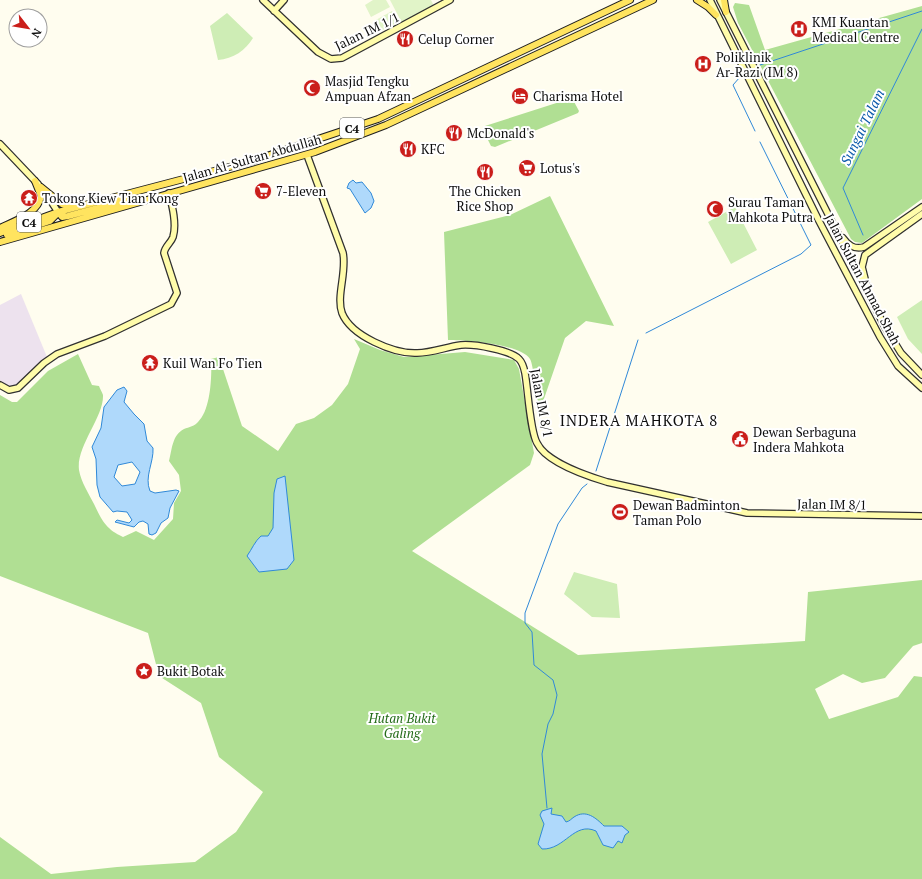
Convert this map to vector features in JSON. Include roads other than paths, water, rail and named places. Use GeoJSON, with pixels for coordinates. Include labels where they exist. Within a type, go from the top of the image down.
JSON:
{"type":"FeatureCollection","features":[{"type":"Feature","properties":{"kind":"main road","name":"Jalan Al-Sultan Abdullah"},"geometry":{"type":"LineString","coordinates":[[0,233],[58,212],[252,161],[378,119],[630,0]]}},
{"type":"Feature","properties":{"kind":"main road","name":"Jalan Al-Sultan Abdullah"},"geometry":{"type":"LineString","coordinates":[[0,242],[169,192],[307,155],[386,125],[653,0]]}},
{"type":"Feature","properties":{"kind":"main road"},"geometry":{"type":"LineString","coordinates":[[697,0],[708,7],[716,15]]}},
{"type":"Feature","properties":{"kind":"main road"},"geometry":{"type":"LineString","coordinates":[[724,0],[726,12]]}},
{"type":"Feature","properties":{"kind":"main road"},"geometry":{"type":"LineString","coordinates":[[0,228],[33,210],[37,206],[40,196],[35,181]]}},
{"type":"Feature","properties":{"kind":"main road"},"geometry":{"type":"LineString","coordinates":[[41,187],[62,204],[78,207]]}},
{"type":"Feature","properties":{"kind":"main road"},"geometry":{"type":"LineString","coordinates":[[0,238],[50,221],[58,212],[62,217],[68,216],[141,197],[169,192]]}},
{"type":"Feature","properties":{"kind":"street","name":"Jalan IM 1/1"},"geometry":{"type":"LineString","coordinates":[[263,0],[318,52],[325,57],[336,59],[342,58],[359,50],[450,0]]}},
{"type":"Feature","properties":{"kind":"street"},"geometry":{"type":"LineString","coordinates":[[274,11],[284,0]]}},
{"type":"Feature","properties":{"kind":"street","name":"Jalan Sultan Ahmad Shah"},"geometry":{"type":"LineString","coordinates":[[710,0],[716,15],[845,271],[891,356],[907,375],[922,388]]}},
{"type":"Feature","properties":{"kind":"street","name":"Jalan Sultan Ahmad Shah"},"geometry":{"type":"LineString","coordinates":[[720,0],[853,266],[894,343],[922,375]]}},
{"type":"Feature","properties":{"kind":"street"},"geometry":{"type":"LineString","coordinates":[[0,144],[41,187],[58,212]]}},
{"type":"Feature","properties":{"kind":"street","name":"Jalan IM 8/1"},"geometry":{"type":"LineString","coordinates":[[307,155],[343,253],[345,265],[341,308],[350,325],[369,338],[402,352],[417,353],[464,345],[507,352],[516,356],[521,362],[525,373],[537,443],[551,457],[585,475],[606,482],[738,512],[793,515],[922,516]]}},
{"type":"Feature","properties":{"kind":"street"},"geometry":{"type":"LineString","coordinates":[[0,384],[9,390],[18,388],[40,367],[57,354],[105,336],[172,304],[177,293],[164,253],[164,248],[171,241],[174,229],[169,192]]}},
{"type":"Feature","properties":{"kind":"street"},"geometry":{"type":"LineString","coordinates":[[833,225],[848,244],[856,248],[861,248],[922,207]]}},
{"type":"Feature","properties":{"kind":"street"},"geometry":{"type":"LineString","coordinates":[[874,305],[862,272],[864,257],[868,251],[922,214]]}},
{"type":"Feature","properties":{"kind":"street"},"geometry":{"type":"LineString","coordinates":[[845,271],[849,272],[853,266]]}},
{"type":"Feature","properties":{"kind":"street"},"geometry":{"type":"LineString","coordinates":[[855,288],[857,283],[863,285]]}},
{"type":"Feature","properties":{"kind":"street"},"geometry":{"type":"LineString","coordinates":[[915,516],[922,512]]}},
{"type":"Feature","properties":{"kind":"water"},"geometry":{"type":"Polygon","coordinates":[[[353,180],[356,183],[362,182],[371,193],[374,201],[371,208],[365,213],[350,189],[347,188],[349,183],[353,180]]]}},
{"type":"Feature","properties":{"kind":"water"},"geometry":{"type":"Polygon","coordinates":[[[124,387],[127,391],[124,402],[144,424],[147,441],[153,448],[148,480],[150,491],[155,493],[176,490],[179,491],[170,508],[168,518],[161,523],[156,533],[152,535],[149,534],[148,524],[143,521],[139,522],[134,527],[115,522],[117,520],[129,523],[132,520],[127,512],[113,512],[100,497],[97,485],[96,459],[92,447],[101,428],[104,407],[117,390],[124,387]],[[132,462],[118,465],[114,477],[122,486],[135,484],[140,472],[132,462]]]}},
{"type":"Feature","properties":{"kind":"water"},"geometry":{"type":"Polygon","coordinates":[[[285,476],[294,560],[287,569],[259,572],[247,556],[259,538],[261,536],[268,536],[273,528],[274,493],[277,479],[285,476]]]}},
{"type":"Feature","properties":{"kind":"water"},"geometry":{"type":"Polygon","coordinates":[[[552,808],[551,814],[562,816],[566,822],[578,815],[587,814],[598,820],[604,826],[622,826],[629,832],[625,835],[622,843],[618,841],[613,848],[603,845],[596,831],[588,829],[575,833],[557,845],[542,849],[538,844],[544,824],[540,815],[542,811],[552,808]]]}},
{"type":"Feature","properties":{"kind":"waterway"},"geometry":{"type":"LineString","coordinates":[[760,65],[922,11]]}},
{"type":"Feature","properties":{"kind":"waterway","name":"Sungai Talam"},"geometry":{"type":"LineString","coordinates":[[863,235],[843,188],[922,29]]}},
{"type":"Feature","properties":{"kind":"waterway"},"geometry":{"type":"LineString","coordinates":[[740,77],[733,85],[755,131]]}},
{"type":"Feature","properties":{"kind":"waterway"},"geometry":{"type":"LineString","coordinates":[[646,333],[801,254],[811,245],[760,142]]}},
{"type":"Feature","properties":{"kind":"waterway"},"geometry":{"type":"LineString","coordinates":[[596,471],[638,340]]}},
{"type":"Feature","properties":{"kind":"waterway"},"geometry":{"type":"LineString","coordinates":[[547,808],[542,754],[548,724],[553,714],[557,695],[553,680],[534,665],[532,632],[525,623],[525,613],[558,524],[582,488],[587,484]]}},
{"type":"Feature","properties":{"kind":"place","name":"KMI Kuantan Medical Centre"},"geometry":{"type":"Point","coordinates":[799,29]}},
{"type":"Feature","properties":{"kind":"place","name":"Celup Corner"},"geometry":{"type":"Point","coordinates":[405,39]}},
{"type":"Feature","properties":{"kind":"place","name":"Poliklinik Ar-Razi (IM 8)"},"geometry":{"type":"Point","coordinates":[703,64]}},
{"type":"Feature","properties":{"kind":"place","name":"Masjid Tengku Ampuan Afzan"},"geometry":{"type":"Point","coordinates":[312,88]}},
{"type":"Feature","properties":{"kind":"place","name":"Charisma Hotel"},"geometry":{"type":"Point","coordinates":[520,96]}},
{"type":"Feature","properties":{"kind":"place","name":"McDonald's"},"geometry":{"type":"Point","coordinates":[454,133]}},
{"type":"Feature","properties":{"kind":"place","name":"KFC"},"geometry":{"type":"Point","coordinates":[408,149]}},
{"type":"Feature","properties":{"kind":"place","name":"Lotus's"},"geometry":{"type":"Point","coordinates":[527,168]}},
{"type":"Feature","properties":{"kind":"place","name":"The Chicken Rice Shop"},"geometry":{"type":"Point","coordinates":[485,172]}},
{"type":"Feature","properties":{"kind":"place","name":"7-Eleven"},"geometry":{"type":"Point","coordinates":[263,191]}},
{"type":"Feature","properties":{"kind":"place","name":"Tokong Kiew Tian Kong"},"geometry":{"type":"Point","coordinates":[29,198]}},
{"type":"Feature","properties":{"kind":"place","name":"Surau Taman Mahkota Putra"},"geometry":{"type":"Point","coordinates":[715,209]}},
{"type":"Feature","properties":{"kind":"place","name":"Kuil Wan Fo Tien"},"geometry":{"type":"Point","coordinates":[150,363]}},
{"type":"Feature","properties":{"kind":"place","name":"Dewan Serbaguna Indera Mahkota"},"geometry":{"type":"Point","coordinates":[740,439]}},
{"type":"Feature","properties":{"kind":"place","name":"Dewan Badminton Taman Polo"},"geometry":{"type":"Point","coordinates":[620,512]}},
{"type":"Feature","properties":{"kind":"place","name":"Bukit Botak"},"geometry":{"type":"Point","coordinates":[144,671]}},
{"type":"Feature","properties":{"kind":"district","name":"INDERA MAHKOTA 8"},"geometry":{"type":"Point","coordinates":[639,420]}},
{"type":"Feature","properties":{"kind":"park label","name":"Hutan Bukit Galing"},"geometry":{"type":"Point","coordinates":[402,726]}}]}
